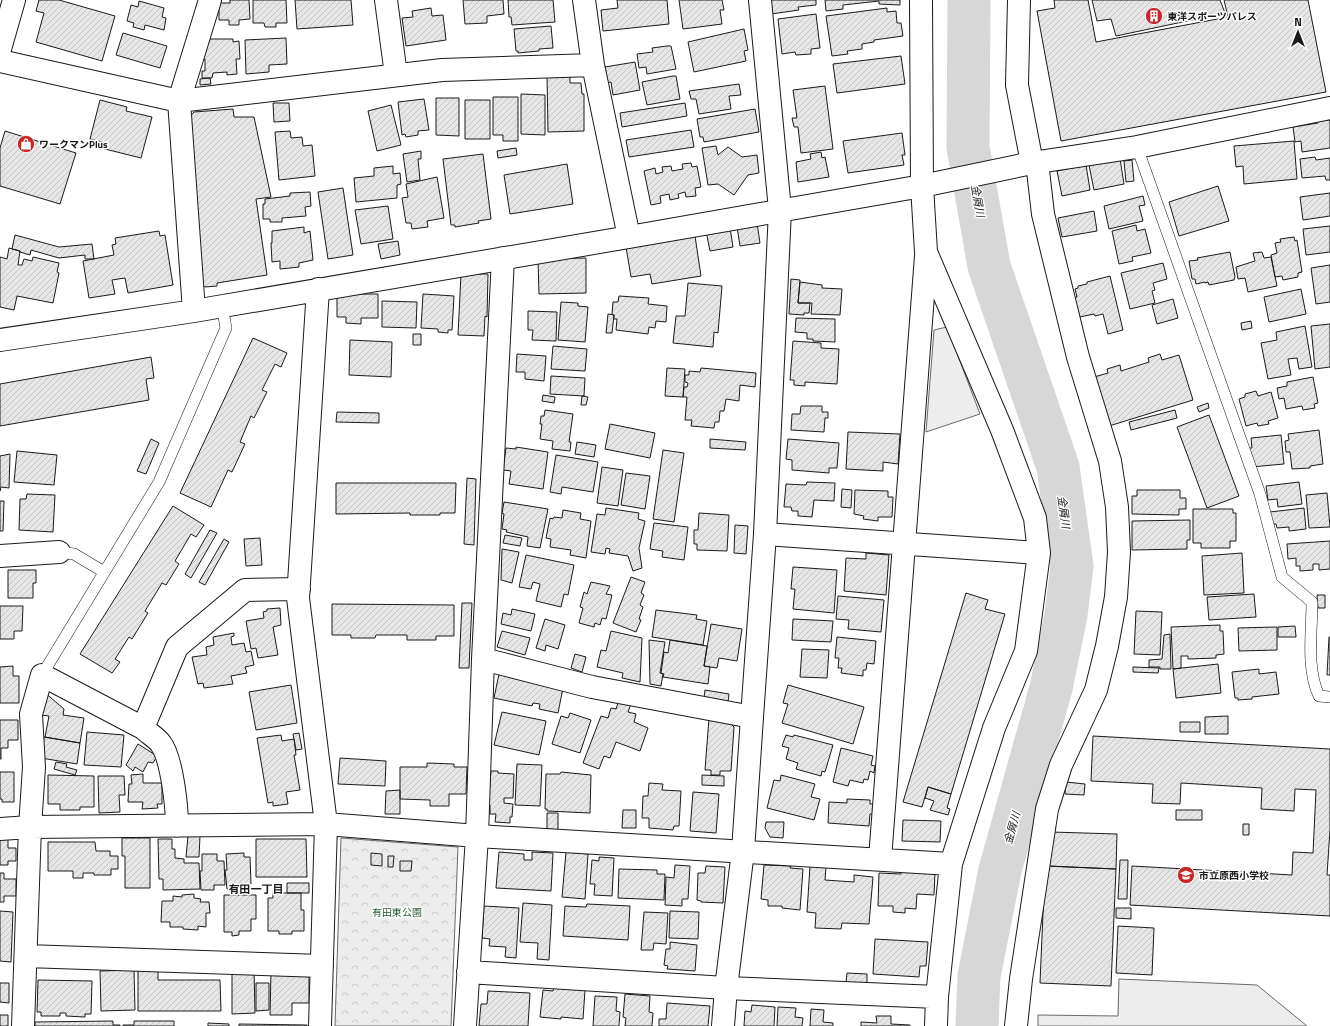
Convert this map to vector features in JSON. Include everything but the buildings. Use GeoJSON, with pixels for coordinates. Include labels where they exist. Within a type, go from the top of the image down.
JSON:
{"type":"FeatureCollection","features":[{"type":"Feature","properties":{"kind":"street"},"geometry":{"type":"LineString","coordinates":[[0,49],[14,0]]}},
{"type":"Feature","properties":{"kind":"street"},"geometry":{"type":"LineString","coordinates":[[194,311],[179,101],[210,0]]}},
{"type":"Feature","properties":{"kind":"street"},"geometry":{"type":"LineString","coordinates":[[386,0],[396,75]]}},
{"type":"Feature","properties":{"kind":"street"},"geometry":{"type":"LineString","coordinates":[[584,0],[593,65],[629,237]]}},
{"type":"Feature","properties":{"kind":"street"},"geometry":{"type":"LineString","coordinates":[[723,1026],[726,988],[743,852],[765,534],[780,210],[760,0]]}},
{"type":"Feature","properties":{"kind":"street"},"geometry":{"type":"LineString","coordinates":[[880,859],[926,252],[922,186],[921,0]]}},
{"type":"Feature","properties":{"kind":"street"},"geometry":{"type":"LineString","coordinates":[[1016,1026],[1021,980],[1047,809],[1062,765],[1096,690],[1107,646],[1116,597],[1119,552],[1117,507],[1110,461],[1078,357],[1043,214],[1034,162],[1017,85],[1020,0]]}},
{"type":"Feature","properties":{"kind":"street"},"geometry":{"type":"LineString","coordinates":[[0,61],[179,101],[442,70],[593,65]]}},
{"type":"Feature","properties":{"kind":"street"},"geometry":{"type":"LineString","coordinates":[[0,340],[194,311],[922,186],[1034,162],[1137,147],[1330,108]]}},
{"type":"Feature","properties":{"kind":"street"},"geometry":{"type":"LineString","coordinates":[[926,252],[1002,430],[1035,518],[1039,553],[1026,651],[994,728],[951,864],[937,997],[936,1026]]}},
{"type":"Feature","properties":{"kind":"street"},"geometry":{"type":"LineString","coordinates":[[465,1026],[477,836],[483,659],[503,258]]}},
{"type":"Feature","properties":{"kind":"street"},"geometry":{"type":"LineString","coordinates":[[318,289],[298,598],[326,824],[320,1026]]}},
{"type":"Feature","properties":{"kind":"street"},"geometry":{"type":"LineString","coordinates":[[765,534],[1039,553]]}},
{"type":"Feature","properties":{"kind":"street"},"geometry":{"type":"LineString","coordinates":[[0,556],[59,552]]}},
{"type":"Feature","properties":{"kind":"street"},"geometry":{"type":"LineString","coordinates":[[142,728],[177,647],[245,590],[299,589]]}},
{"type":"Feature","properties":{"kind":"street"},"geometry":{"type":"LineString","coordinates":[[483,659],[592,687],[752,717]]}},
{"type":"Feature","properties":{"kind":"street"},"geometry":{"type":"LineString","coordinates":[[24,1026],[30,827],[34,767],[31,714],[42,675],[142,728],[161,743],[167,755],[177,811],[177,826]]}},
{"type":"Feature","properties":{"kind":"street"},"geometry":{"type":"LineString","coordinates":[[0,829],[30,827],[326,824],[477,836],[951,864]]}},
{"type":"Feature","properties":{"kind":"street"},"geometry":{"type":"LineString","coordinates":[[26,956],[322,966]]}},
{"type":"Feature","properties":{"kind":"street"},"geometry":{"type":"LineString","coordinates":[[468,972],[726,988],[937,997]]}},
{"type":"Feature","properties":{"kind":"lane"},"geometry":{"type":"LineString","coordinates":[[1137,147],[1260,494],[1282,577],[1312,602],[1311,657],[1315,687],[1320,696],[1330,698]]}},
{"type":"Feature","properties":{"kind":"lane"},"geometry":{"type":"LineString","coordinates":[[42,675],[159,482],[226,328],[222,306]]}},
{"type":"Feature","properties":{"kind":"lane"},"geometry":{"type":"LineString","coordinates":[[59,552],[74,554],[104,572]]}},
{"type":"Feature","properties":{"kind":"shaded area"},"geometry":{"type":"Polygon","coordinates":[[[947,327],[980,414],[926,432],[934,330],[947,327]]]}},
{"type":"Feature","properties":{"kind":"shaded area"},"geometry":{"type":"Polygon","coordinates":[[[1119,979],[1257,985],[1307,1026],[1038,1026],[1038,1015],[1118,1016],[1119,979]]]}},
{"type":"Feature","properties":{"kind":"green space","name":"有田東公園"},"geometry":{"type":"Polygon","coordinates":[[[341,838],[458,847],[451,1026],[335,1026],[341,838]]]}},
{"type":"Feature","properties":{"kind":"waterway","name":"金屑川"},"geometry":{"type":"LineString","coordinates":[[969,0],[968,147],[989,266],[1058,467],[1072,566],[1066,615],[1051,688],[1000,870],[979,976],[977,1026]]}},
{"type":"Feature","properties":{"kind":"place","name":"東洋スポーツパレス"},"geometry":{"type":"Point","coordinates":[1154,16]}},
{"type":"Feature","properties":{"kind":"place","name":"ワークマンPlus"},"geometry":{"type":"Point","coordinates":[26,144]}},
{"type":"Feature","properties":{"kind":"place","name":"市立原西小学校"},"geometry":{"type":"Point","coordinates":[1186,875]}},
{"type":"Feature","properties":{"kind":"district","name":"有田一丁目"},"geometry":{"type":"Point","coordinates":[256,889]}}]}
